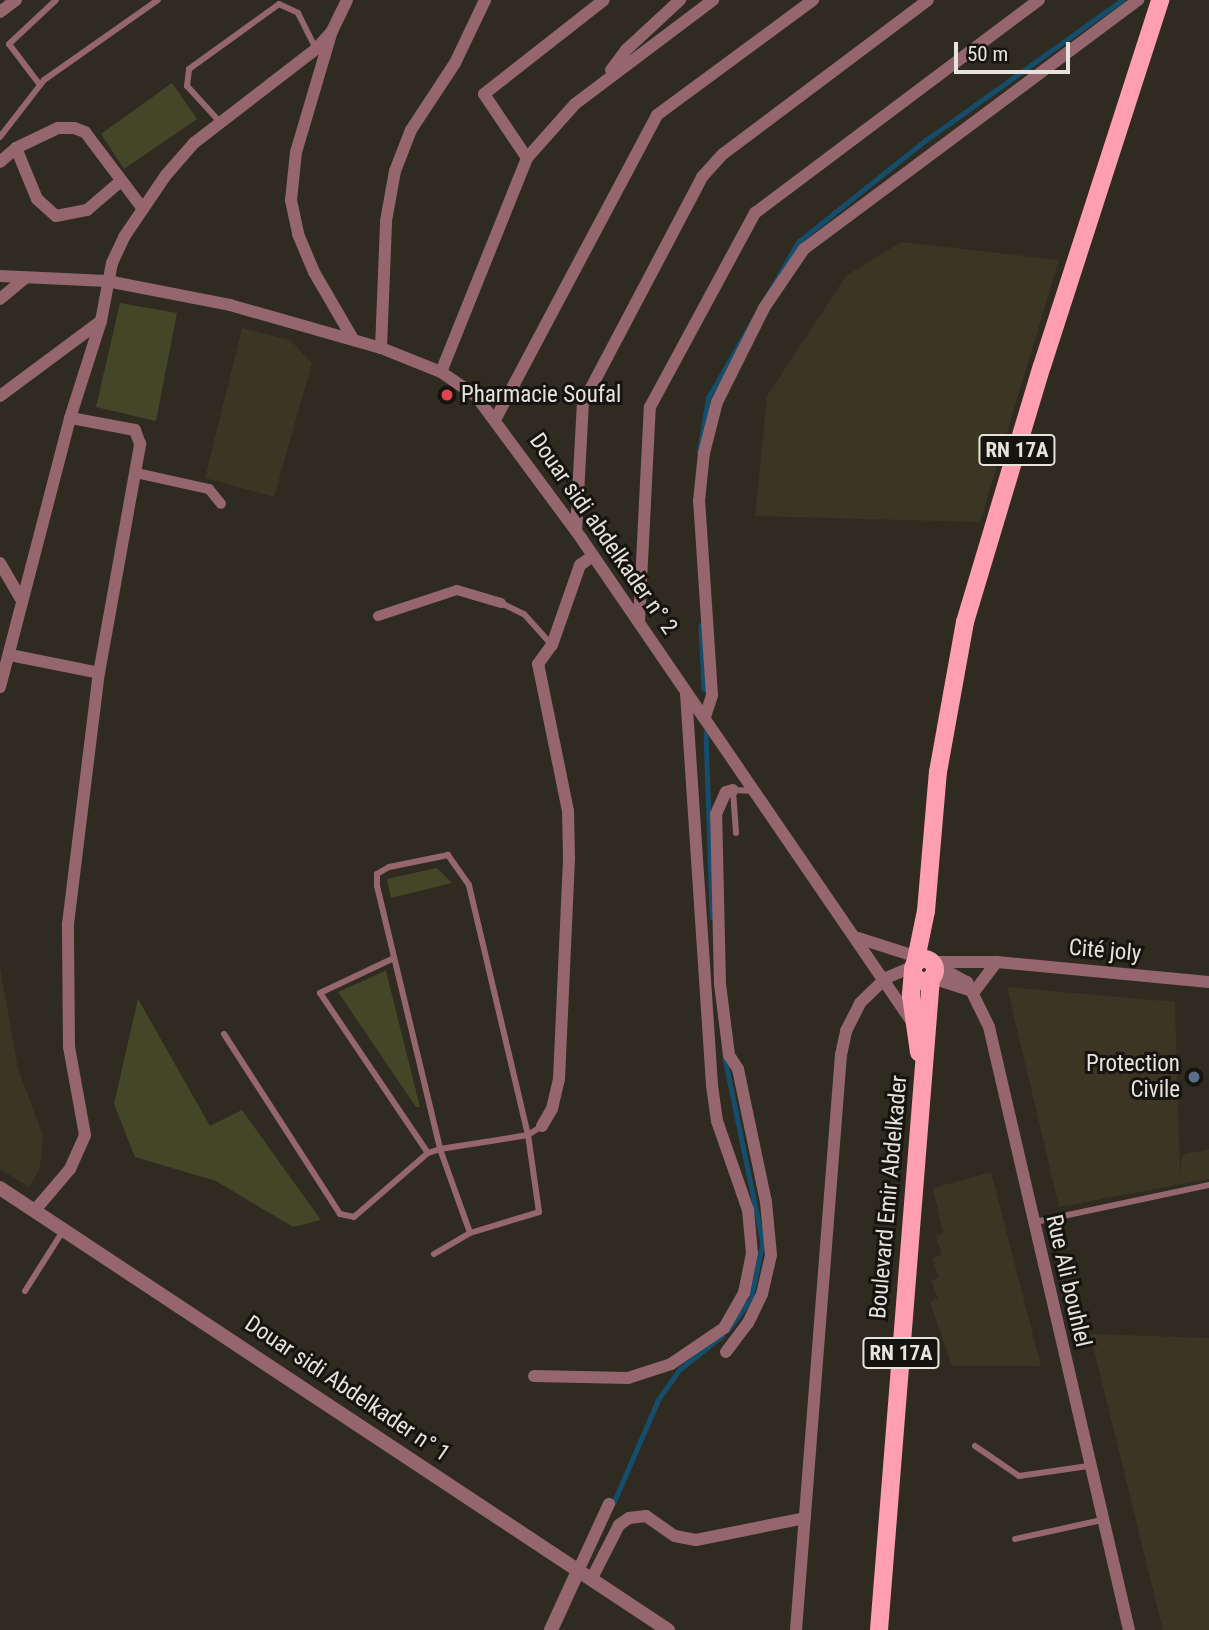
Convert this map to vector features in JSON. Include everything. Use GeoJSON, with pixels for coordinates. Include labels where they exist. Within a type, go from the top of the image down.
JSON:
{"type":"FeatureCollection","features":[{"type":"Feature","properties":{"kind":"main road","name":"RN 17A"},"geometry":{"type":"LineString","coordinates":[[923,1076],[916,1027],[938,772],[965,622],[1042,366],[1160,0]]}},
{"type":"Feature","properties":{"kind":"main road","name":"Boulevard Emir Abdelkader"},"geometry":{"type":"LineString","coordinates":[[879,1630],[923,1076],[923,968]]}},
{"type":"Feature","properties":{"kind":"street"},"geometry":{"type":"LineString","coordinates":[[0,12],[16,0]]}},
{"type":"Feature","properties":{"kind":"street"},"geometry":{"type":"LineString","coordinates":[[347,0],[332,31],[296,152],[291,200],[298,234],[314,272],[353,339]]}},
{"type":"Feature","properties":{"kind":"street"},"geometry":{"type":"LineString","coordinates":[[381,348],[386,221],[395,171],[411,130],[454,63],[485,0]]}},
{"type":"Feature","properties":{"kind":"street"},"geometry":{"type":"LineString","coordinates":[[527,158],[484,94],[604,0]]}},
{"type":"Feature","properties":{"kind":"street"},"geometry":{"type":"LineString","coordinates":[[602,82],[626,50],[680,0]]}},
{"type":"Feature","properties":{"kind":"street"},"geometry":{"type":"LineString","coordinates":[[441,372],[527,158],[575,104],[713,0]]}},
{"type":"Feature","properties":{"kind":"street"},"geometry":{"type":"LineString","coordinates":[[496,418],[657,115],[813,0]]}},
{"type":"Feature","properties":{"kind":"street"},"geometry":{"type":"LineString","coordinates":[[576,531],[583,403],[702,177],[723,154],[928,0]]}},
{"type":"Feature","properties":{"kind":"street"},"geometry":{"type":"LineString","coordinates":[[639,621],[650,407],[755,213],[1039,0]]}},
{"type":"Feature","properties":{"kind":"street"},"geometry":{"type":"LineString","coordinates":[[705,717],[712,695],[699,501],[704,453],[717,401],[764,308],[804,249],[1138,0]]}},
{"type":"Feature","properties":{"kind":"street"},"geometry":{"type":"LineString","coordinates":[[0,687],[70,418],[101,321],[107,281],[124,237],[166,175],[219,121],[316,48],[332,31]]}},
{"type":"Feature","properties":{"kind":"street"},"geometry":{"type":"LineString","coordinates":[[0,162],[16,148],[58,128],[74,128],[85,132],[143,209]]}},
{"type":"Feature","properties":{"kind":"street"},"geometry":{"type":"LineString","coordinates":[[16,148],[37,199],[55,216],[87,210],[121,181]]}},
{"type":"Feature","properties":{"kind":"street","name":"Douar sidi abdelkader n° 2"},"geometry":{"type":"LineString","coordinates":[[0,276],[107,281],[230,305],[381,348],[441,372],[476,396],[496,418],[639,621],[853,934],[886,978],[916,1027]]}},
{"type":"Feature","properties":{"kind":"street"},"geometry":{"type":"LineString","coordinates":[[0,299],[26,278]]}},
{"type":"Feature","properties":{"kind":"street"},"geometry":{"type":"LineString","coordinates":[[0,396],[101,321]]}},
{"type":"Feature","properties":{"kind":"street"},"geometry":{"type":"LineString","coordinates":[[35,1210],[70,1169],[85,1135],[69,1047],[68,924],[99,673],[140,444],[135,430],[70,418]]}},
{"type":"Feature","properties":{"kind":"street"},"geometry":{"type":"LineString","coordinates":[[136,473],[209,489],[220,504]]}},
{"type":"Feature","properties":{"kind":"street"},"geometry":{"type":"LineString","coordinates":[[542,1125],[552,1109],[559,1079],[569,858],[568,811],[538,664],[552,646],[580,565],[593,556]]}},
{"type":"Feature","properties":{"kind":"street"},"geometry":{"type":"LineString","coordinates":[[0,563],[22,601]]}},
{"type":"Feature","properties":{"kind":"street"},"geometry":{"type":"LineString","coordinates":[[378,616],[457,590],[502,603]]}},
{"type":"Feature","properties":{"kind":"street"},"geometry":{"type":"LineString","coordinates":[[10,654],[99,673]]}},
{"type":"Feature","properties":{"kind":"street"},"geometry":{"type":"LineString","coordinates":[[534,1376],[628,1378],[671,1364],[724,1328],[744,1293],[752,1253],[748,1210],[718,1121],[712,1086],[687,692]]}},
{"type":"Feature","properties":{"kind":"street"},"geometry":{"type":"LineString","coordinates":[[726,1352],[748,1323],[762,1294],[771,1255],[766,1202],[738,1069],[729,1055],[720,984],[716,814],[726,792],[733,790]]}},
{"type":"Feature","properties":{"kind":"street","name":"Douar sidi abdelkader n° 2"},"geometry":{"type":"LineString","coordinates":[[853,934],[923,968]]}},
{"type":"Feature","properties":{"kind":"street"},"geometry":{"type":"LineString","coordinates":[[796,1630],[841,1055],[853,1014],[886,978],[923,968],[974,992],[997,962]]}},
{"type":"Feature","properties":{"kind":"street","name":"Cité joly"},"geometry":{"type":"LineString","coordinates":[[923,968],[997,962],[1209,982]]}},
{"type":"Feature","properties":{"kind":"street","name":"Rue Ali bouhlel"},"geometry":{"type":"LineString","coordinates":[[974,992],[989,1027],[1088,1466],[1129,1630]]}},
{"type":"Feature","properties":{"kind":"street","name":"Douar sidi Abdelkader n° 1"},"geometry":{"type":"LineString","coordinates":[[0,1188],[668,1630]]}},
{"type":"Feature","properties":{"kind":"street"},"geometry":{"type":"LineString","coordinates":[[551,1630],[608,1503]]}},
{"type":"Feature","properties":{"kind":"street"},"geometry":{"type":"LineString","coordinates":[[592,1580],[619,1525],[629,1518],[646,1516],[675,1536],[696,1539],[805,1518]]}},
{"type":"Feature","properties":{"kind":"lane"},"geometry":{"type":"LineString","coordinates":[[40,85],[9,44],[56,0]]}},
{"type":"Feature","properties":{"kind":"lane"},"geometry":{"type":"LineString","coordinates":[[0,137],[40,85],[158,0]]}},
{"type":"Feature","properties":{"kind":"lane"},"geometry":{"type":"LineString","coordinates":[[219,121],[187,86],[189,69],[279,4],[298,13],[316,48]]}},
{"type":"Feature","properties":{"kind":"lane"},"geometry":{"type":"LineString","coordinates":[[502,603],[524,614],[552,646]]}},
{"type":"Feature","properties":{"kind":"lane"},"geometry":{"type":"LineString","coordinates":[[736,833],[733,790],[756,792]]}},
{"type":"Feature","properties":{"kind":"lane"},"geometry":{"type":"LineString","coordinates":[[434,1254],[470,1233],[539,1212],[528,1135],[469,885],[448,855],[389,867],[377,874],[394,958],[440,1149],[470,1233]]}},
{"type":"Feature","properties":{"kind":"lane"},"geometry":{"type":"LineString","coordinates":[[394,958],[320,993],[428,1153]]}},
{"type":"Feature","properties":{"kind":"lane"},"geometry":{"type":"LineString","coordinates":[[224,1034],[340,1214],[354,1217],[428,1153],[528,1135],[542,1125]]}},
{"type":"Feature","properties":{"kind":"lane"},"geometry":{"type":"LineString","coordinates":[[1033,1223],[1209,1185]]}},
{"type":"Feature","properties":{"kind":"lane"},"geometry":{"type":"LineString","coordinates":[[25,1291],[64,1230]]}},
{"type":"Feature","properties":{"kind":"lane"},"geometry":{"type":"LineString","coordinates":[[975,1446],[1018,1476],[1088,1466]]}},
{"type":"Feature","properties":{"kind":"lane"},"geometry":{"type":"LineString","coordinates":[[1015,1539],[1102,1520]]}},
{"type":"Feature","properties":{"kind":"shaded area"},"geometry":{"type":"Polygon","coordinates":[[[901,242],[1059,260],[980,522],[755,516],[767,396],[846,276],[901,242]]]}},
{"type":"Feature","properties":{"kind":"shaded area"},"geometry":{"type":"Polygon","coordinates":[[[242,328],[290,340],[312,363],[274,497],[205,478],[242,328]]]}},
{"type":"Feature","properties":{"kind":"shaded area"},"geometry":{"type":"Polygon","coordinates":[[[0,968],[18,1068],[43,1136],[40,1168],[29,1187],[0,1169],[0,968]]]}},
{"type":"Feature","properties":{"kind":"shaded area"},"geometry":{"type":"Polygon","coordinates":[[[1007,987],[1175,1002],[1180,1174],[1182,1155],[1209,1149],[1209,1179],[1059,1207],[1007,987]]]}},
{"type":"Feature","properties":{"kind":"shaded area"},"geometry":{"type":"Polygon","coordinates":[[[991,1172],[1041,1366],[952,1366],[930,1302],[938,1298],[931,1281],[939,1277],[932,1258],[942,1255],[936,1236],[943,1233],[933,1188],[991,1172]]]}},
{"type":"Feature","properties":{"kind":"shaded area"},"geometry":{"type":"Polygon","coordinates":[[[1090,1334],[1209,1338],[1209,1630],[1163,1630],[1090,1334]]]}},
{"type":"Feature","properties":{"kind":"green space"},"geometry":{"type":"Polygon","coordinates":[[[172,83],[197,119],[124,169],[101,134],[172,83]]]}},
{"type":"Feature","properties":{"kind":"green space"},"geometry":{"type":"Polygon","coordinates":[[[120,303],[177,313],[156,421],[96,407],[120,303]]]}},
{"type":"Feature","properties":{"kind":"green space"},"geometry":{"type":"Polygon","coordinates":[[[437,868],[452,883],[391,898],[387,879],[437,868]]]}},
{"type":"Feature","properties":{"kind":"green space"},"geometry":{"type":"Polygon","coordinates":[[[386,971],[420,1107],[416,1107],[338,992],[386,971]]]}},
{"type":"Feature","properties":{"kind":"green space"},"geometry":{"type":"Polygon","coordinates":[[[138,999],[210,1126],[242,1110],[321,1220],[293,1227],[216,1181],[135,1157],[114,1104],[138,999]]]}},
{"type":"Feature","properties":{"kind":"waterway"},"geometry":{"type":"LineString","coordinates":[[699,452],[708,398],[798,242],[926,140],[1122,0]]}},
{"type":"Feature","properties":{"kind":"waterway"},"geometry":{"type":"LineString","coordinates":[[701,625],[704,689]]}},
{"type":"Feature","properties":{"kind":"waterway"},"geometry":{"type":"LineString","coordinates":[[706,732],[712,917]]}},
{"type":"Feature","properties":{"kind":"waterway"},"geometry":{"type":"LineString","coordinates":[[725,1058],[763,1243],[751,1300],[728,1330]]}},
{"type":"Feature","properties":{"kind":"waterway"},"geometry":{"type":"LineString","coordinates":[[613,1504],[658,1400],[680,1369],[722,1336]]}},
{"type":"Feature","properties":{"kind":"place","name":"Pharmacie Soufal"},"geometry":{"type":"Point","coordinates":[447,395]}},
{"type":"Feature","properties":{"kind":"place","name":"Protection Civile"},"geometry":{"type":"Point","coordinates":[1194,1077]}}]}
